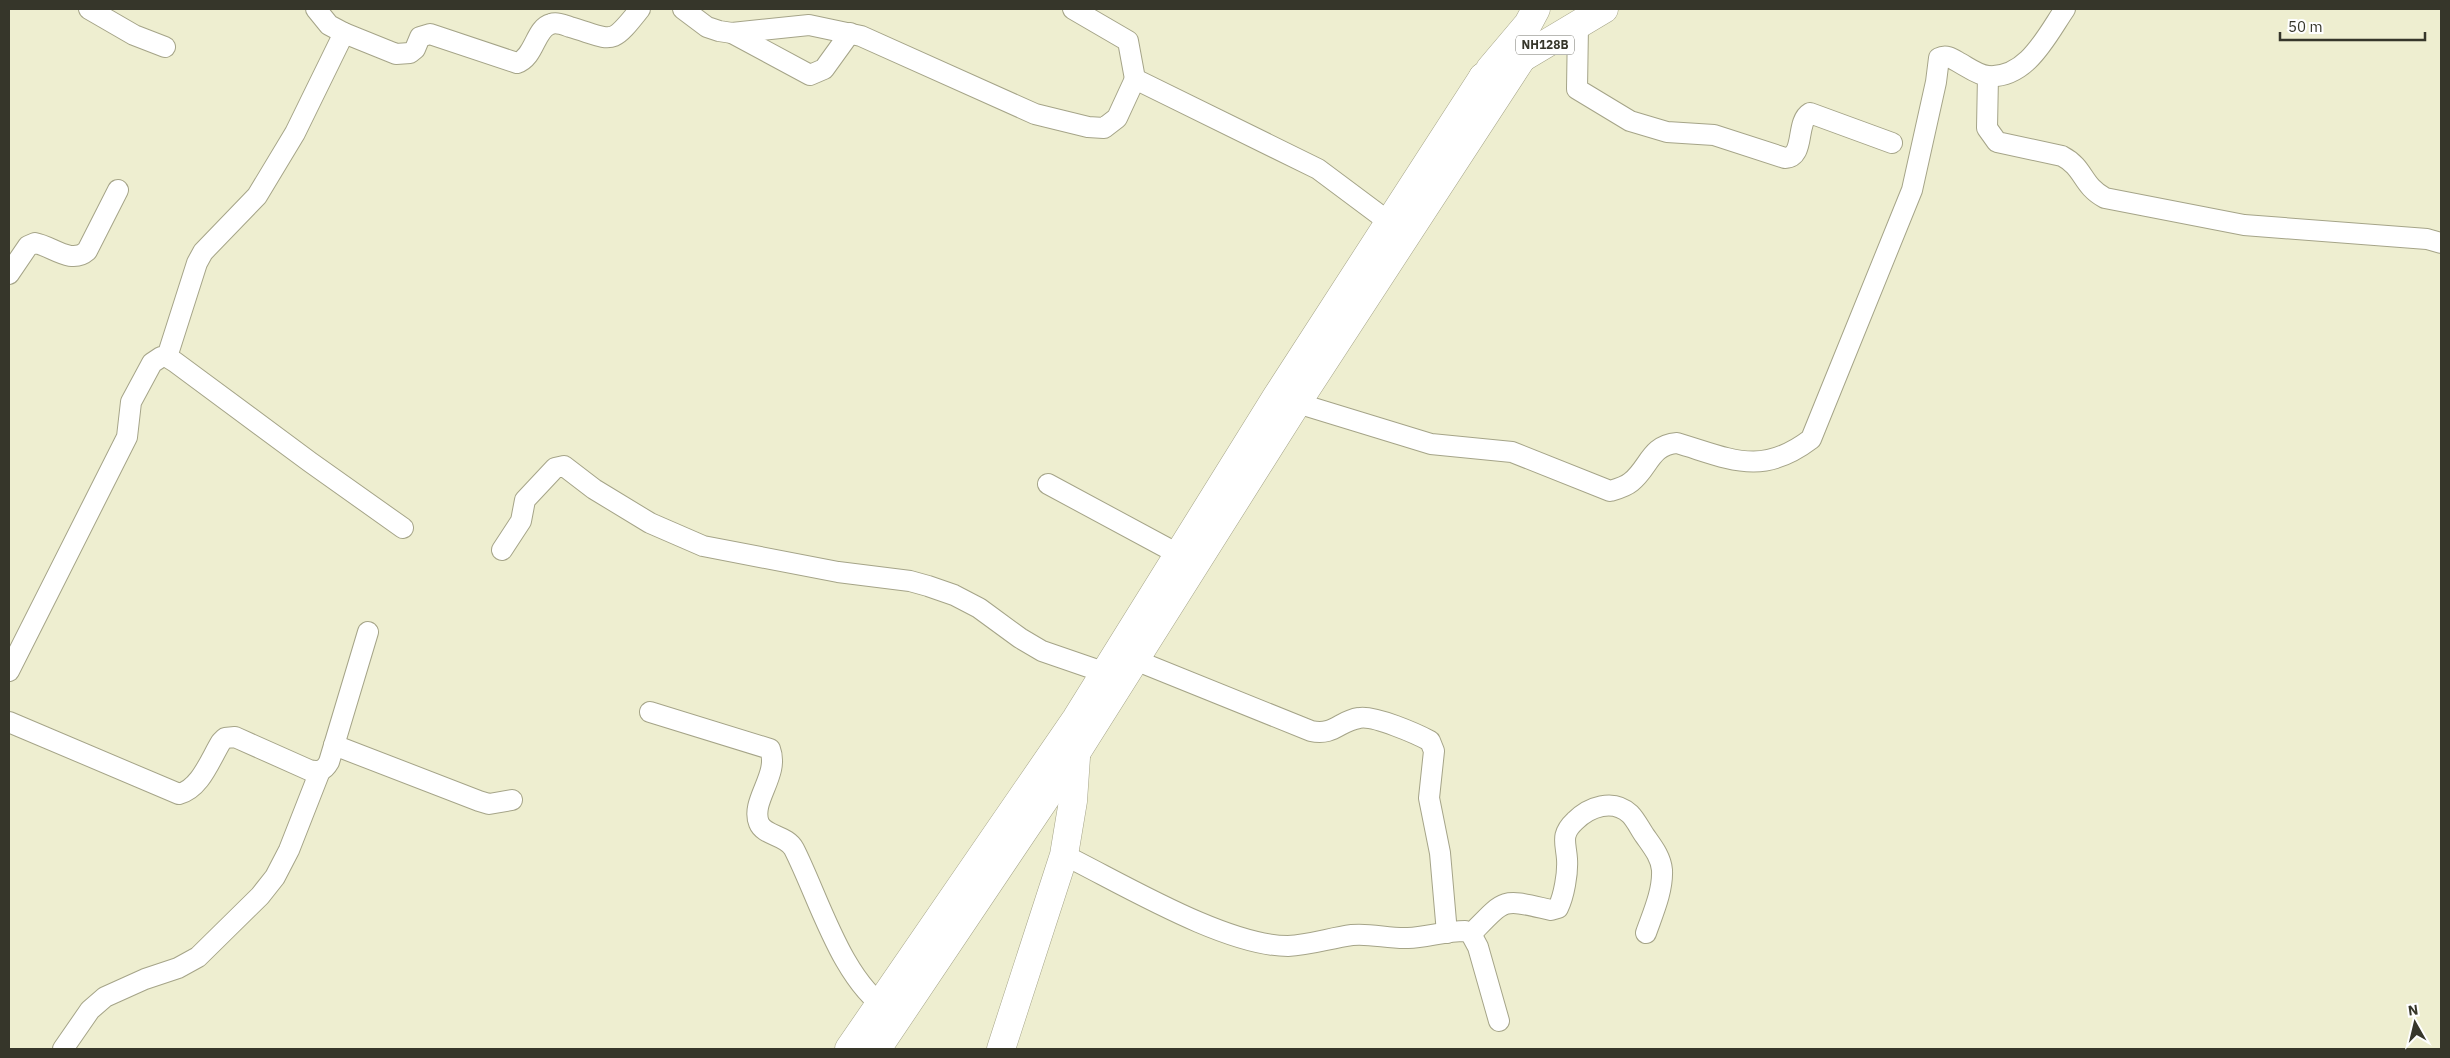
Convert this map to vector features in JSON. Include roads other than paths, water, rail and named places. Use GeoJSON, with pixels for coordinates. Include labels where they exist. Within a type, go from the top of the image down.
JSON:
{"type":"FeatureCollection","features":[{"type":"Feature","properties":{"kind":"main road","name":"NH128B"},"geometry":{"type":"LineString","coordinates":[[1483,77],[1522,58],[1604,9]]}},
{"type":"Feature","properties":{"kind":"main road"},"geometry":{"type":"LineString","coordinates":[[849,1049],[889,1011],[1078,750],[1297,403],[1522,58],[1532,17]]}},
{"type":"Feature","properties":{"kind":"main road"},"geometry":{"type":"LineString","coordinates":[[877,1049],[889,1011],[1076,719],[1103,672],[1483,77],[1532,17]]}},
{"type":"Feature","properties":{"kind":"main road"},"geometry":{"type":"LineString","coordinates":[[1000,1049],[1064,855],[1073,801],[1078,750],[1076,719]]}},
{"type":"Feature","properties":{"kind":"street"},"geometry":{"type":"LineString","coordinates":[[89,9],[134,35],[165,47]]}},
{"type":"Feature","properties":{"kind":"street"},"geometry":{"type":"LineString","coordinates":[[316,9],[329,25],[344,33],[403,56],[415,49],[420,38],[430,34],[517,63],[527,57],[543,30],[549,24],[558,23],[603,37],[614,38],[640,9]]}},
{"type":"Feature","properties":{"kind":"street"},"geometry":{"type":"LineString","coordinates":[[682,9],[707,27],[732,33],[810,75],[824,69],[850,33]]}},
{"type":"Feature","properties":{"kind":"street"},"geometry":{"type":"LineString","coordinates":[[732,33],[793,25],[823,27],[850,33],[861,36],[1035,114],[1088,127],[1104,128],[1116,118],[1135,79],[1128,41],[1073,9]]}},
{"type":"Feature","properties":{"kind":"street"},"geometry":{"type":"LineString","coordinates":[[1297,403],[1431,444],[1512,452],[1610,491],[1632,482],[1657,450],[1666,444],[1677,443],[1742,463],[1774,460],[1797,450],[1811,439],[1912,190],[1933,96],[1939,58],[1948,57],[1988,76],[2012,70],[2032,57],[2065,9]]}},
{"type":"Feature","properties":{"kind":"street"},"geometry":{"type":"LineString","coordinates":[[1578,25],[1577,89],[1630,121],[1667,132],[1714,136],[1785,158],[1790,158],[1795,153],[1805,118],[1810,114],[1892,143]]}},
{"type":"Feature","properties":{"kind":"street"},"geometry":{"type":"LineString","coordinates":[[167,357],[197,264],[203,252],[257,196],[296,133],[344,33]]}},
{"type":"Feature","properties":{"kind":"street"},"geometry":{"type":"LineString","coordinates":[[1988,76],[1988,128],[1997,142],[2069,160],[2076,164],[2090,188],[2105,198],[2244,225],[2418,238],[2441,243]]}},
{"type":"Feature","properties":{"kind":"street"},"geometry":{"type":"LineString","coordinates":[[1135,79],[1318,169],[1389,222]]}},
{"type":"Feature","properties":{"kind":"street"},"geometry":{"type":"LineString","coordinates":[[9,274],[28,246],[35,243],[69,256],[83,254],[87,251],[118,190]]}},
{"type":"Feature","properties":{"kind":"street"},"geometry":{"type":"LineString","coordinates":[[9,671],[126,438],[128,414],[134,395],[156,359],[167,357],[403,528]]}},
{"type":"Feature","properties":{"kind":"street"},"geometry":{"type":"LineString","coordinates":[[502,550],[521,521],[524,500],[555,468],[564,466],[610,499],[676,536],[730,552],[928,586],[954,595],[979,608],[1020,638],[1042,651],[1103,672]]}},
{"type":"Feature","properties":{"kind":"street"},"geometry":{"type":"LineString","coordinates":[[1048,484],[1178,554]]}},
{"type":"Feature","properties":{"kind":"street"},"geometry":{"type":"LineString","coordinates":[[9,722],[179,794],[188,792],[195,785],[225,738],[235,737],[309,770],[320,771],[326,768],[330,762],[368,632]]}},
{"type":"Feature","properties":{"kind":"street"},"geometry":{"type":"LineString","coordinates":[[1135,660],[1311,731],[1332,731],[1350,720],[1365,718],[1430,742],[1434,751],[1429,798],[1440,853],[1446,933]]}},
{"type":"Feature","properties":{"kind":"street"},"geometry":{"type":"LineString","coordinates":[[650,712],[770,750],[773,761],[758,808],[758,822],[761,827],[791,844],[855,978],[889,1011]]}},
{"type":"Feature","properties":{"kind":"street"},"geometry":{"type":"LineString","coordinates":[[334,745],[489,804],[512,800]]}},
{"type":"Feature","properties":{"kind":"street"},"geometry":{"type":"LineString","coordinates":[[63,1049],[90,1010],[105,997],[145,979],[178,968],[198,957],[260,896],[275,878],[289,850],[320,771]]}},
{"type":"Feature","properties":{"kind":"street"},"geometry":{"type":"LineString","coordinates":[[1471,934],[1500,905],[1507,902],[1551,910],[1558,908],[1561,902],[1567,860],[1563,840],[1574,821],[1597,806],[1612,806],[1629,813],[1657,853],[1662,868],[1661,886],[1646,933]]}},
{"type":"Feature","properties":{"kind":"street"},"geometry":{"type":"LineString","coordinates":[[1064,855],[1187,917],[1238,936],[1263,942],[1286,946],[1312,944],[1364,934],[1391,938],[1465,931],[1471,934],[1478,947],[1499,1021]]}}]}
